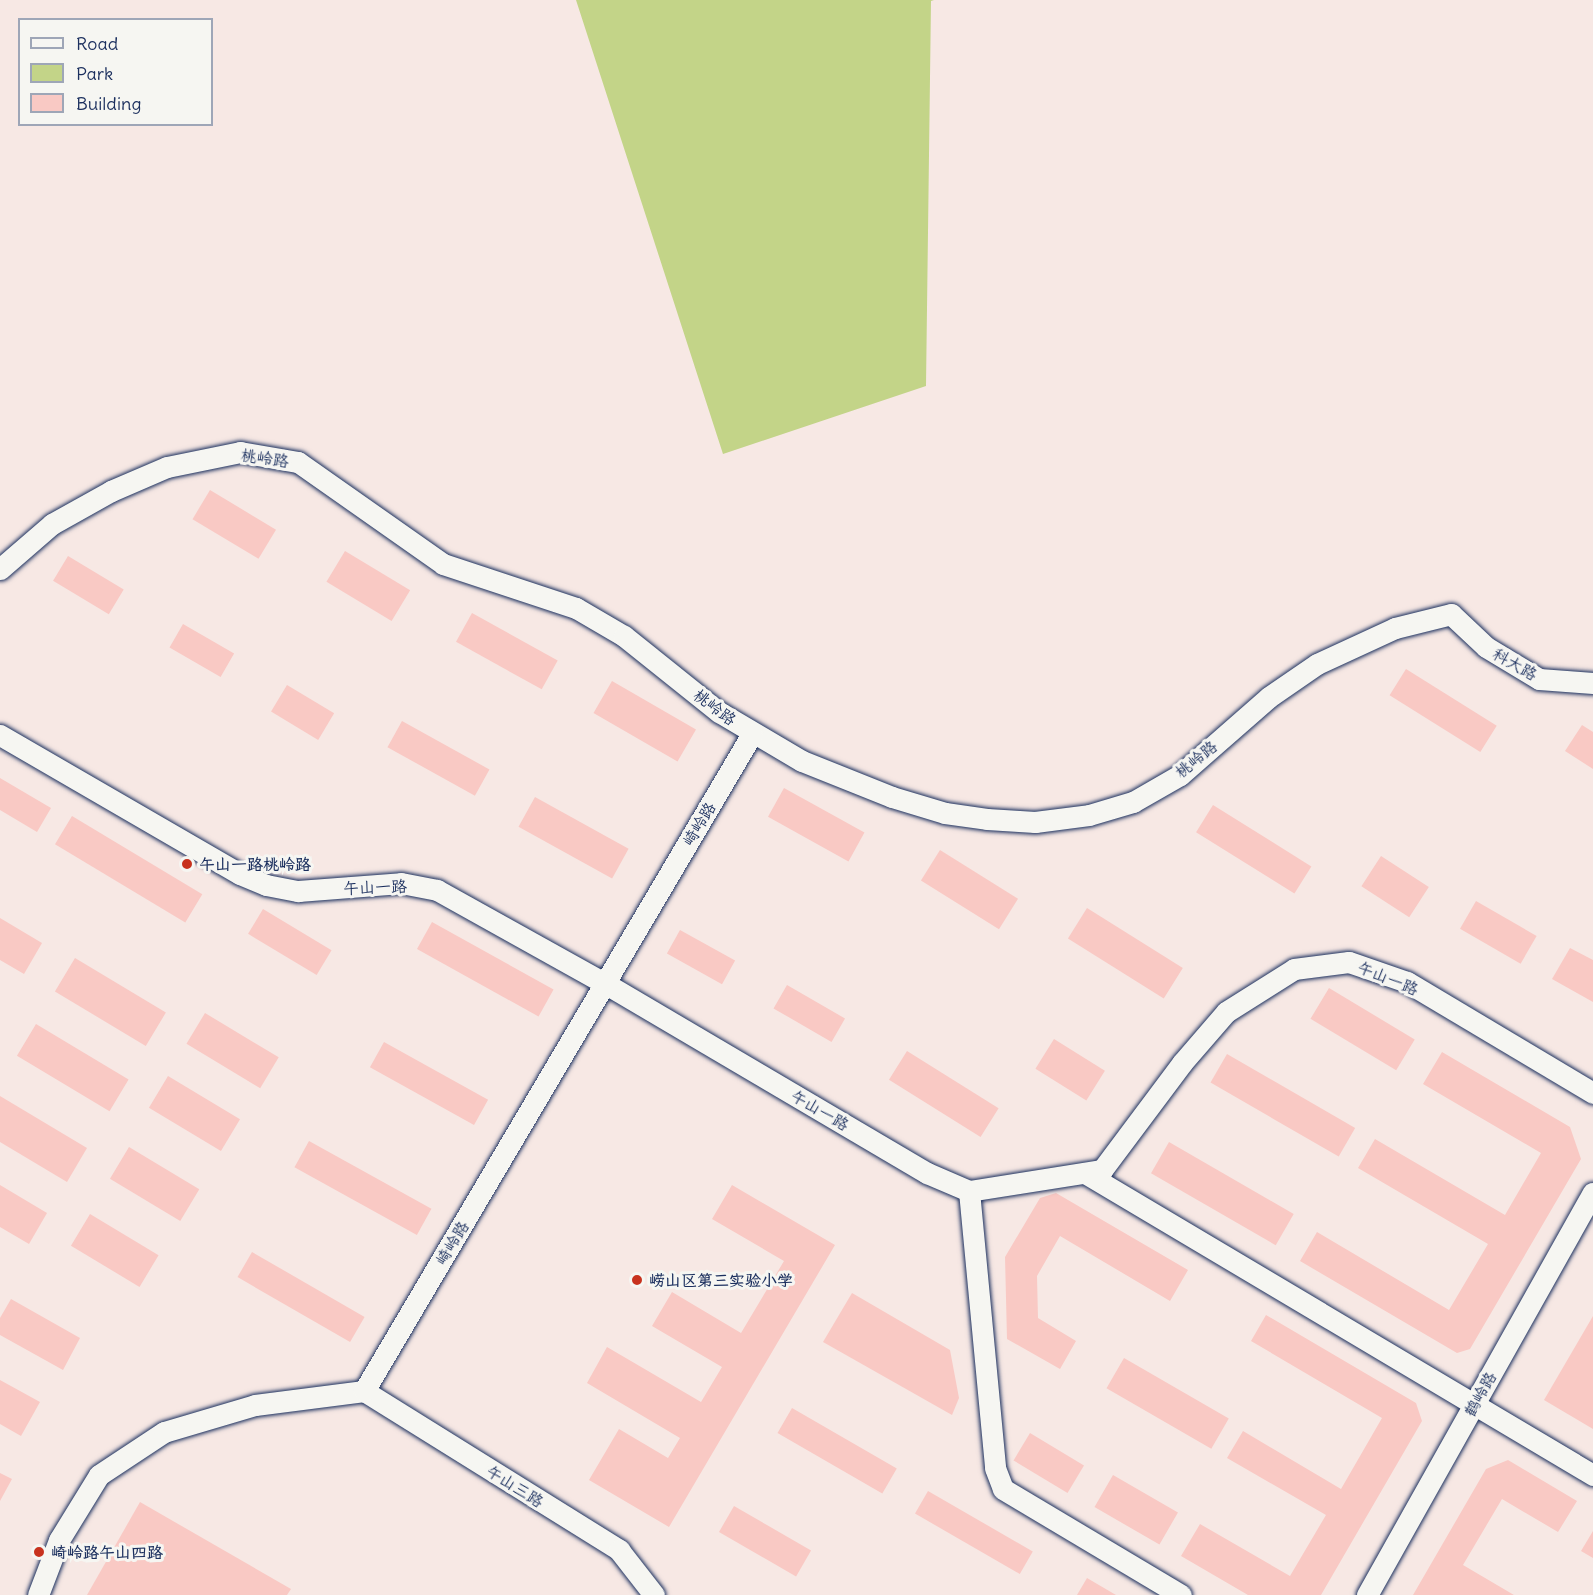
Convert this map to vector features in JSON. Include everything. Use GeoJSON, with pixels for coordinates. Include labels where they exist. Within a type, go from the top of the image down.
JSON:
{"type":"FeatureCollection","features":[{"type":"Feature","properties":{"kind":"street","name":"桃岭路"},"geometry":{"type":"LineString","coordinates":[[0,568],[52,524],[111,491],[167,467],[240,452],[298,462],[443,564],[576,608],[624,636],[752,734],[844,780],[945,813],[1035,822],[1089,815],[1133,802],[1180,775],[1269,697],[1317,664],[1395,628],[1451,615]]}},
{"type":"Feature","properties":{"kind":"street","name":"科大路"},"geometry":{"type":"LineString","coordinates":[[1451,615],[1486,647],[1539,679],[1593,683]]}},
{"type":"Feature","properties":{"kind":"street","name":"崎岭路"},"geometry":{"type":"LineString","coordinates":[[364,1391],[752,734]]}},
{"type":"Feature","properties":{"kind":"street","name":"午山一路"},"geometry":{"type":"LineString","coordinates":[[0,735],[240,874],[266,885],[298,891],[401,883],[436,890],[606,984],[927,1173],[969,1191],[1102,1170],[1182,1063],[1227,1012],[1294,969],[1349,962],[1407,982],[1593,1093]]}},
{"type":"Feature","properties":{"kind":"street"},"geometry":{"type":"LineString","coordinates":[[1085,1173],[1593,1475]]}},
{"type":"Feature","properties":{"kind":"street"},"geometry":{"type":"LineString","coordinates":[[969,1191],[995,1468],[1003,1489],[1181,1595]]}},
{"type":"Feature","properties":{"kind":"street","name":"鹤岭路"},"geometry":{"type":"LineString","coordinates":[[1367,1595],[1593,1193]]}},
{"type":"Feature","properties":{"kind":"street"},"geometry":{"type":"LineString","coordinates":[[38,1595],[59,1540],[99,1475],[164,1432],[255,1406],[364,1391]]}},
{"type":"Feature","properties":{"kind":"street","name":"午山三路"},"geometry":{"type":"LineString","coordinates":[[364,1391],[619,1550],[654,1595]]}},
{"type":"Feature","properties":{"kind":"green space"},"geometry":{"type":"Polygon","coordinates":[[[576,0],[934,0],[931,1],[926,386],[723,454],[576,0]]]}},
{"type":"Feature","properties":{"kind":"building"},"geometry":{"type":"Polygon","coordinates":[[[210,490],[276,530],[258,559],[192,519],[210,490]]]}},
{"type":"Feature","properties":{"kind":"building"},"geometry":{"type":"Polygon","coordinates":[[[345,551],[410,590],[392,621],[326,582],[345,551]]]}},
{"type":"Feature","properties":{"kind":"building"},"geometry":{"type":"Polygon","coordinates":[[[68,556],[124,589],[109,614],[53,581],[68,556]]]}},
{"type":"Feature","properties":{"kind":"building"},"geometry":{"type":"Polygon","coordinates":[[[472,613],[558,661],[542,689],[456,642],[472,613]]]}},
{"type":"Feature","properties":{"kind":"building"},"geometry":{"type":"Polygon","coordinates":[[[183,624],[234,654],[221,677],[170,647],[183,624]]]}},
{"type":"Feature","properties":{"kind":"building"},"geometry":{"type":"Polygon","coordinates":[[[1406,669],[1497,726],[1480,752],[1390,695],[1406,669]]]}},
{"type":"Feature","properties":{"kind":"building"},"geometry":{"type":"Polygon","coordinates":[[[612,681],[696,730],[678,762],[594,713],[612,681]]]}},
{"type":"Feature","properties":{"kind":"building"},"geometry":{"type":"Polygon","coordinates":[[[287,685],[334,713],[318,740],[271,712],[287,685]]]}},
{"type":"Feature","properties":{"kind":"building"},"geometry":{"type":"Polygon","coordinates":[[[402,721],[489,769],[475,796],[387,747],[402,721]]]}},
{"type":"Feature","properties":{"kind":"building"},"geometry":{"type":"Polygon","coordinates":[[[1582,725],[1593,732],[1593,769],[1565,751],[1582,725]]]}},
{"type":"Feature","properties":{"kind":"building"},"geometry":{"type":"Polygon","coordinates":[[[0,778],[51,808],[37,832],[0,810],[0,778]]]}},
{"type":"Feature","properties":{"kind":"building"},"geometry":{"type":"Polygon","coordinates":[[[784,788],[864,833],[848,861],[768,817],[784,788]]]}},
{"type":"Feature","properties":{"kind":"building"},"geometry":{"type":"Polygon","coordinates":[[[535,797],[629,849],[612,879],[519,827],[535,797]]]}},
{"type":"Feature","properties":{"kind":"building"},"geometry":{"type":"Polygon","coordinates":[[[1213,805],[1311,866],[1294,894],[1196,832],[1213,805]]]}},
{"type":"Feature","properties":{"kind":"building"},"geometry":{"type":"Polygon","coordinates":[[[72,816],[202,894],[185,923],[55,844],[72,816]]]}},
{"type":"Feature","properties":{"kind":"building"},"geometry":{"type":"Polygon","coordinates":[[[940,850],[1018,899],[999,929],[921,881],[940,850]]]}},
{"type":"Feature","properties":{"kind":"building"},"geometry":{"type":"Polygon","coordinates":[[[1381,856],[1429,887],[1409,917],[1361,886],[1381,856]]]}},
{"type":"Feature","properties":{"kind":"building"},"geometry":{"type":"Polygon","coordinates":[[[1476,901],[1537,936],[1521,964],[1460,929],[1476,901]]]}},
{"type":"Feature","properties":{"kind":"building"},"geometry":{"type":"Polygon","coordinates":[[[1087,908],[1183,968],[1164,998],[1068,939],[1087,908]]]}},
{"type":"Feature","properties":{"kind":"building"},"geometry":{"type":"Polygon","coordinates":[[[263,909],[332,950],[317,975],[248,934],[263,909]]]}},
{"type":"Feature","properties":{"kind":"building"},"geometry":{"type":"Polygon","coordinates":[[[0,918],[42,943],[24,974],[0,960],[0,918]]]}},
{"type":"Feature","properties":{"kind":"building"},"geometry":{"type":"Polygon","coordinates":[[[432,922],[554,989],[539,1017],[417,949],[432,922]]]}},
{"type":"Feature","properties":{"kind":"building"},"geometry":{"type":"Polygon","coordinates":[[[680,930],[735,961],[722,984],[667,954],[680,930]]]}},
{"type":"Feature","properties":{"kind":"building"},"geometry":{"type":"Polygon","coordinates":[[[1570,948],[1593,960],[1593,1002],[1552,979],[1570,948]]]}},
{"type":"Feature","properties":{"kind":"building"},"geometry":{"type":"Polygon","coordinates":[[[75,958],[166,1013],[146,1046],[55,991],[75,958]]]}},
{"type":"Feature","properties":{"kind":"building"},"geometry":{"type":"Polygon","coordinates":[[[787,985],[845,1018],[832,1042],[774,1008],[787,985]]]}},
{"type":"Feature","properties":{"kind":"building"},"geometry":{"type":"Polygon","coordinates":[[[1329,988],[1415,1040],[1396,1070],[1310,1019],[1329,988]]]}},
{"type":"Feature","properties":{"kind":"building"},"geometry":{"type":"Polygon","coordinates":[[[205,1013],[279,1057],[260,1088],[186,1044],[205,1013]]]}},
{"type":"Feature","properties":{"kind":"building"},"geometry":{"type":"Polygon","coordinates":[[[36,1024],[129,1080],[110,1111],[17,1056],[36,1024]]]}},
{"type":"Feature","properties":{"kind":"building"},"geometry":{"type":"Polygon","coordinates":[[[1054,1039],[1105,1071],[1086,1100],[1035,1069],[1054,1039]]]}},
{"type":"Feature","properties":{"kind":"building"},"geometry":{"type":"Polygon","coordinates":[[[384,1042],[488,1100],[474,1125],[370,1067],[384,1042]]]}},
{"type":"Feature","properties":{"kind":"building"},"geometry":{"type":"Polygon","coordinates":[[[907,1051],[999,1108],[981,1137],[889,1080],[907,1051]]]}},
{"type":"Feature","properties":{"kind":"building"},"geometry":{"type":"Polygon","coordinates":[[[1442,1052],[1570,1127],[1581,1159],[1470,1349],[1457,1353],[1300,1261],[1317,1232],[1449,1310],[1488,1244],[1358,1168],[1375,1139],[1505,1215],[1541,1153],[1423,1084],[1442,1052]]]}},
{"type":"Feature","properties":{"kind":"building"},"geometry":{"type":"Polygon","coordinates":[[[1227,1054],[1355,1128],[1339,1157],[1210,1083],[1227,1054]]]}},
{"type":"Feature","properties":{"kind":"building"},"geometry":{"type":"Polygon","coordinates":[[[168,1076],[240,1119],[221,1151],[149,1108],[168,1076]]]}},
{"type":"Feature","properties":{"kind":"building"},"geometry":{"type":"Polygon","coordinates":[[[0,1096],[87,1148],[67,1182],[0,1142],[0,1096]]]}},
{"type":"Feature","properties":{"kind":"building"},"geometry":{"type":"Polygon","coordinates":[[[309,1141],[431,1209],[417,1235],[294,1167],[309,1141]]]}},
{"type":"Feature","properties":{"kind":"building"},"geometry":{"type":"Polygon","coordinates":[[[1169,1142],[1294,1214],[1276,1245],[1151,1173],[1169,1142]]]}},
{"type":"Feature","properties":{"kind":"building"},"geometry":{"type":"Polygon","coordinates":[[[129,1147],[199,1189],[180,1221],[110,1179],[129,1147]]]}},
{"type":"Feature","properties":{"kind":"building"},"geometry":{"type":"Polygon","coordinates":[[[0,1185],[47,1213],[29,1244],[0,1227],[0,1185]]]}},
{"type":"Feature","properties":{"kind":"building"},"geometry":{"type":"Polygon","coordinates":[[[732,1185],[835,1245],[669,1527],[589,1480],[619,1429],[668,1458],[680,1438],[587,1383],[607,1347],[701,1402],[722,1367],[652,1326],[672,1292],[741,1333],[784,1261],[712,1219],[732,1185]]]}},
{"type":"Feature","properties":{"kind":"building"},"geometry":{"type":"Polygon","coordinates":[[[1056,1193],[1188,1270],[1170,1301],[1060,1236],[1037,1276],[1038,1318],[1076,1341],[1060,1369],[1007,1339],[1005,1257],[1040,1198],[1056,1193]]]}},
{"type":"Feature","properties":{"kind":"building"},"geometry":{"type":"Polygon","coordinates":[[[90,1214],[159,1255],[140,1287],[71,1246],[90,1214]]]}},
{"type":"Feature","properties":{"kind":"building"},"geometry":{"type":"Polygon","coordinates":[[[252,1252],[365,1317],[350,1342],[238,1277],[252,1252]]]}},
{"type":"Feature","properties":{"kind":"building"},"geometry":{"type":"Polygon","coordinates":[[[852,1293],[950,1350],[959,1398],[952,1415],[823,1342],[852,1293]]]}},
{"type":"Feature","properties":{"kind":"building"},"geometry":{"type":"Polygon","coordinates":[[[11,1299],[80,1338],[63,1370],[0,1335],[0,1318],[11,1299]]]}},
{"type":"Feature","properties":{"kind":"building"},"geometry":{"type":"Polygon","coordinates":[[[1266,1315],[1416,1403],[1422,1421],[1321,1595],[1248,1595],[1181,1556],[1200,1524],[1290,1576],[1326,1515],[1227,1458],[1243,1431],[1341,1489],[1382,1418],[1251,1341],[1266,1315]]]}},
{"type":"Feature","properties":{"kind":"building"},"geometry":{"type":"Polygon","coordinates":[[[1593,1316],[1593,1429],[1544,1400],[1593,1316]]]}},
{"type":"Feature","properties":{"kind":"building"},"geometry":{"type":"Polygon","coordinates":[[[1124,1358],[1229,1418],[1211,1449],[1106,1388],[1124,1358]]]}},
{"type":"Feature","properties":{"kind":"building"},"geometry":{"type":"Polygon","coordinates":[[[0,1380],[40,1402],[21,1436],[0,1424],[0,1380]]]}},
{"type":"Feature","properties":{"kind":"building"},"geometry":{"type":"Polygon","coordinates":[[[792,1408],[897,1468],[882,1494],[778,1433],[792,1408]]]}},
{"type":"Feature","properties":{"kind":"building"},"geometry":{"type":"Polygon","coordinates":[[[1030,1433],[1084,1465],[1068,1493],[1014,1460],[1030,1433]]]}},
{"type":"Feature","properties":{"kind":"building"},"geometry":{"type":"Polygon","coordinates":[[[1508,1460],[1577,1501],[1558,1532],[1502,1499],[1463,1565],[1514,1595],[1413,1595],[1486,1469],[1508,1460]]]}},
{"type":"Feature","properties":{"kind":"building"},"geometry":{"type":"Polygon","coordinates":[[[0,1473],[12,1479],[0,1501],[0,1473]]]}},
{"type":"Feature","properties":{"kind":"building"},"geometry":{"type":"Polygon","coordinates":[[[1113,1475],[1178,1512],[1159,1545],[1094,1507],[1113,1475]]]}},
{"type":"Feature","properties":{"kind":"building"},"geometry":{"type":"Polygon","coordinates":[[[928,1491],[1033,1551],[1020,1574],[915,1514],[928,1491]]]}},
{"type":"Feature","properties":{"kind":"building"},"geometry":{"type":"Polygon","coordinates":[[[140,1502],[291,1589],[287,1595],[87,1595],[140,1502]]]}},
{"type":"Feature","properties":{"kind":"building"},"geometry":{"type":"Polygon","coordinates":[[[734,1506],[811,1550],[796,1576],[719,1532],[734,1506]]]}},
{"type":"Feature","properties":{"kind":"building"},"geometry":{"type":"Polygon","coordinates":[[[1593,1531],[1593,1558],[1581,1551],[1593,1531]]]}},
{"type":"Feature","properties":{"kind":"building"},"geometry":{"type":"Polygon","coordinates":[[[1087,1578],[1116,1595],[1077,1595],[1087,1578]]]}},
{"type":"Feature","properties":{"kind":"place","name":"午山一路桃岭路"},"geometry":{"type":"Point","coordinates":[187,864]}},
{"type":"Feature","properties":{"kind":"place","name":"崂山区第三实验小学"},"geometry":{"type":"Point","coordinates":[637,1280]}},
{"type":"Feature","properties":{"kind":"place","name":"崎岭路午山四路"},"geometry":{"type":"Point","coordinates":[39,1552]}}]}
